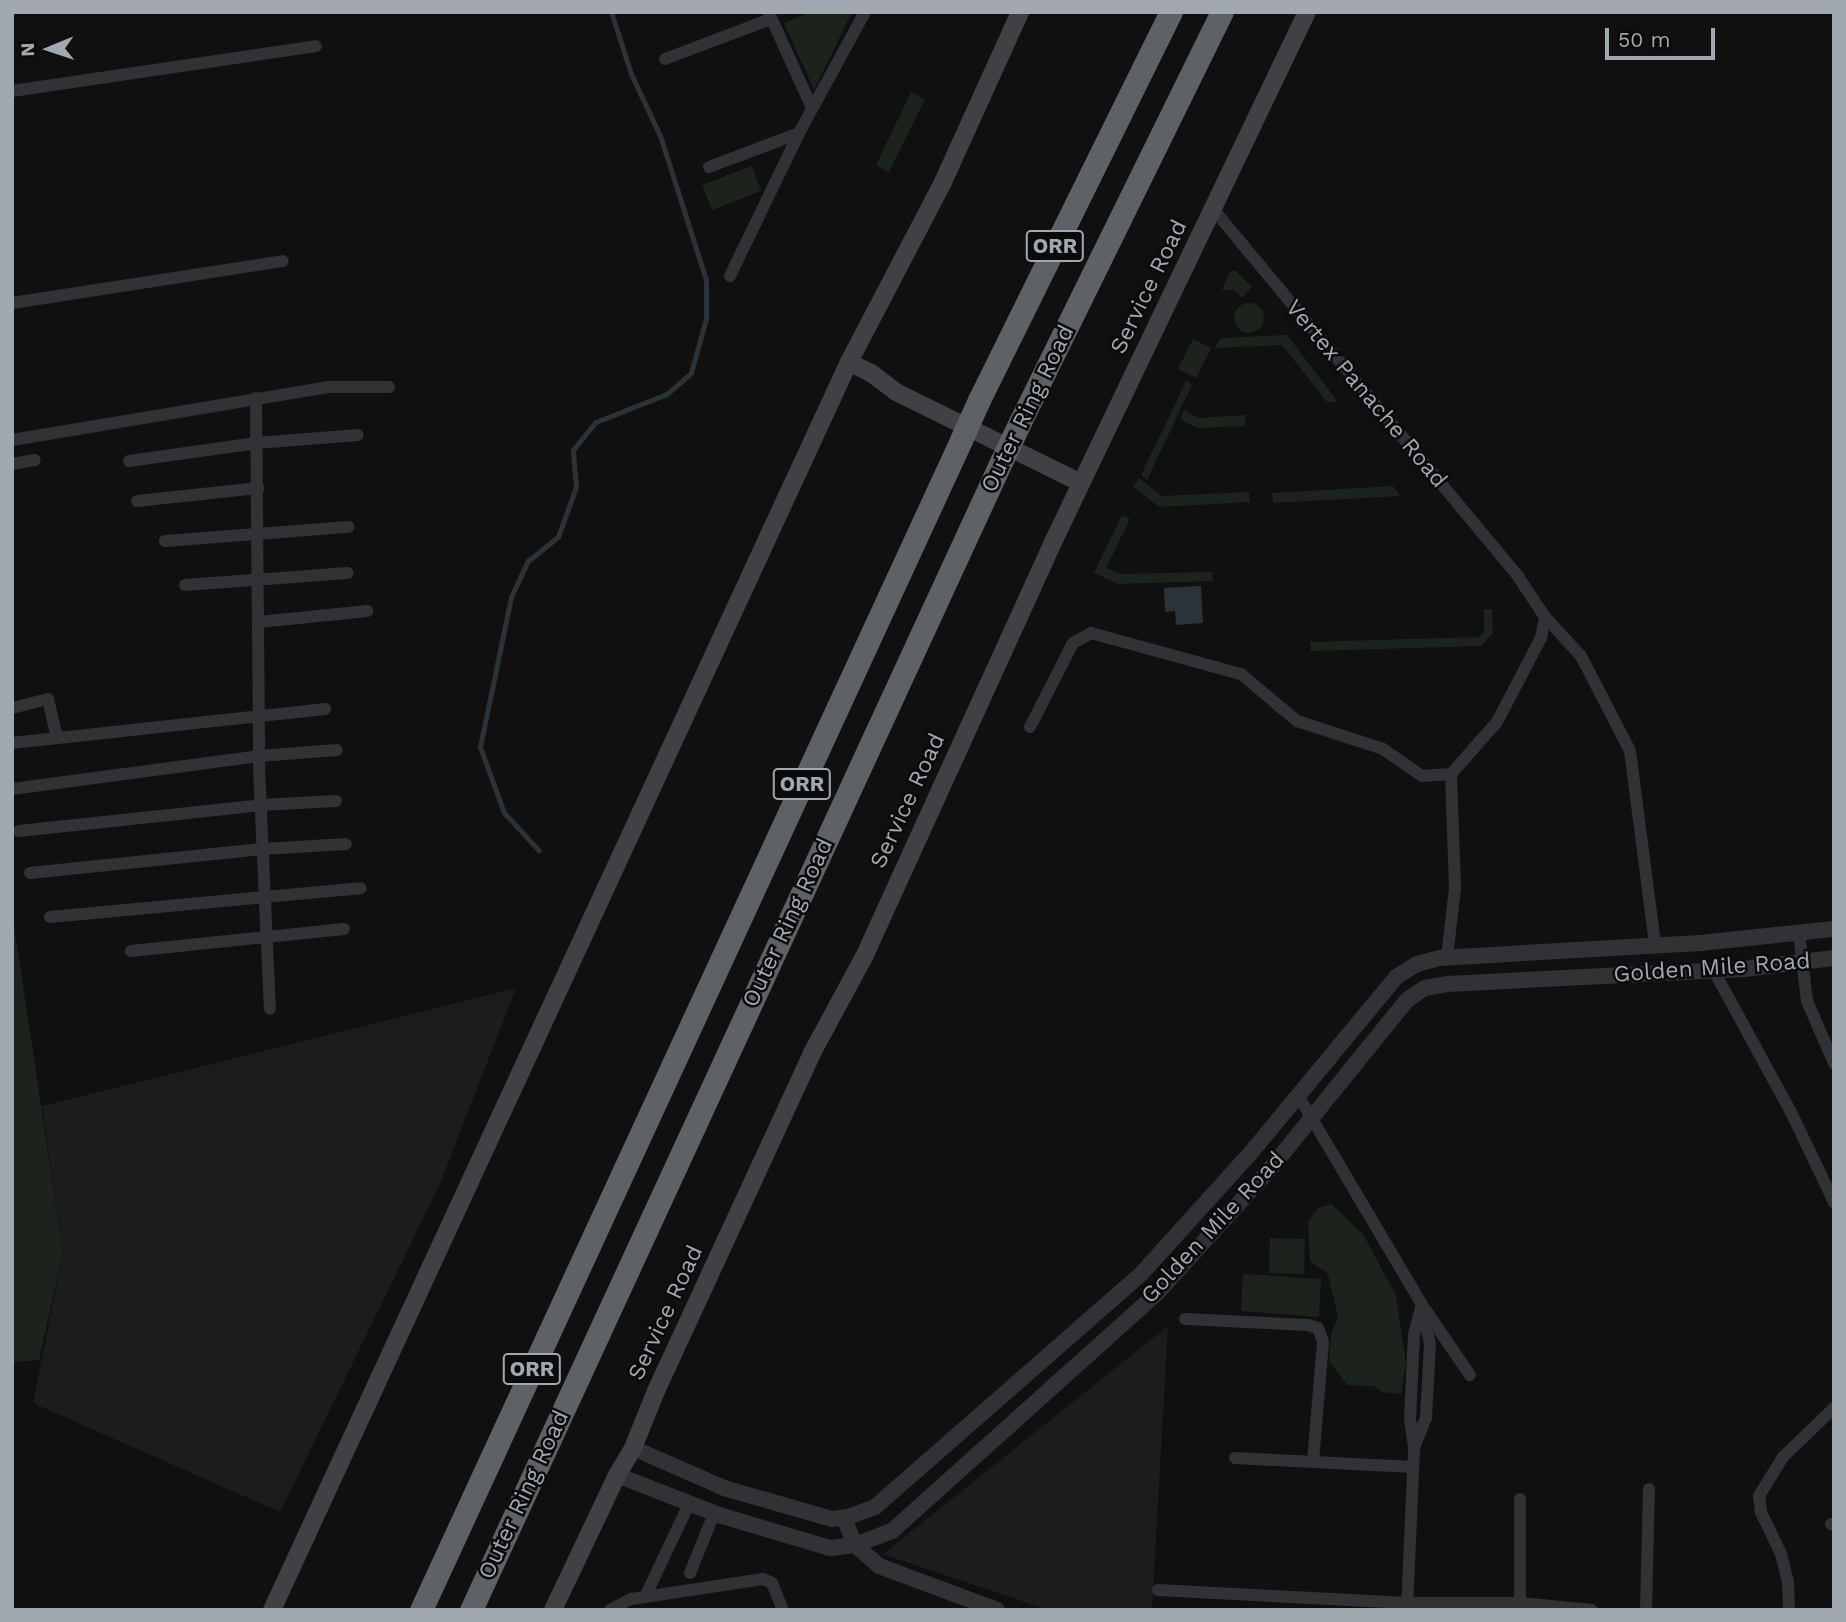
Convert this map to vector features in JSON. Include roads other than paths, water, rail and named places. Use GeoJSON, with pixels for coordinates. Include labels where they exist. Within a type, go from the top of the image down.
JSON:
{"type":"FeatureCollection","features":[{"type":"Feature","properties":{"kind":"highway","name":"Outer Ring Road"},"geometry":{"type":"LineString","coordinates":[[421,1610],[979,400],[1171,12]]}},
{"type":"Feature","properties":{"kind":"highway","name":"Outer Ring Road"},"geometry":{"type":"LineString","coordinates":[[471,1610],[1002,460],[1222,12]]}},
{"type":"Feature","properties":{"kind":"main road","name":"Service Road"},"geometry":{"type":"LineString","coordinates":[[553,1610],[617,1475],[633,1448],[656,1391],[812,1053],[864,957],[1081,483],[1307,12]]}},
{"type":"Feature","properties":{"kind":"main road"},"geometry":{"type":"LineString","coordinates":[[272,1610],[849,362],[943,182],[1020,13]]}},
{"type":"Feature","properties":{"kind":"main road"},"geometry":{"type":"LineString","coordinates":[[849,362],[872,373],[897,392],[1081,483]]}},
{"type":"Feature","properties":{"kind":"street"},"geometry":{"type":"LineString","coordinates":[[730,276],[799,133],[865,12]]}},
{"type":"Feature","properties":{"kind":"street"},"geometry":{"type":"LineString","coordinates":[[666,59],[770,16],[812,108]]}},
{"type":"Feature","properties":{"kind":"street"},"geometry":{"type":"LineString","coordinates":[[12,91],[316,46]]}},
{"type":"Feature","properties":{"kind":"street"},"geometry":{"type":"LineString","coordinates":[[709,167],[799,133]]}},
{"type":"Feature","properties":{"kind":"street","name":"Vertex Panache Road"},"geometry":{"type":"LineString","coordinates":[[1214,210],[1519,578],[1545,617],[1581,656],[1630,751],[1655,944]]}},
{"type":"Feature","properties":{"kind":"street"},"geometry":{"type":"LineString","coordinates":[[12,303],[283,261]]}},
{"type":"Feature","properties":{"kind":"street"},"geometry":{"type":"LineString","coordinates":[[12,440],[329,387],[389,387]]}},
{"type":"Feature","properties":{"kind":"street"},"geometry":{"type":"LineString","coordinates":[[256,398],[259,756],[270,1009]]}},
{"type":"Feature","properties":{"kind":"street"},"geometry":{"type":"LineString","coordinates":[[129,461],[257,443],[358,435]]}},
{"type":"Feature","properties":{"kind":"street"},"geometry":{"type":"LineString","coordinates":[[12,464],[35,460]]}},
{"type":"Feature","properties":{"kind":"street"},"geometry":{"type":"LineString","coordinates":[[137,501],[258,488]]}},
{"type":"Feature","properties":{"kind":"street"},"geometry":{"type":"LineString","coordinates":[[165,541],[348,527]]}},
{"type":"Feature","properties":{"kind":"street"},"geometry":{"type":"LineString","coordinates":[[185,585],[348,573]]}},
{"type":"Feature","properties":{"kind":"street"},"geometry":{"type":"LineString","coordinates":[[259,622],[368,611]]}},
{"type":"Feature","properties":{"kind":"street"},"geometry":{"type":"LineString","coordinates":[[1447,957],[1455,888],[1451,774],[1497,722],[1541,638],[1545,617]]}},
{"type":"Feature","properties":{"kind":"street"},"geometry":{"type":"LineString","coordinates":[[1030,727],[1073,643],[1091,633],[1241,674],[1297,721],[1383,749],[1422,776],[1451,774]]}},
{"type":"Feature","properties":{"kind":"street"},"geometry":{"type":"LineString","coordinates":[[12,708],[48,699],[57,738]]}},
{"type":"Feature","properties":{"kind":"street"},"geometry":{"type":"LineString","coordinates":[[12,743],[325,709]]}},
{"type":"Feature","properties":{"kind":"street"},"geometry":{"type":"LineString","coordinates":[[12,789],[259,756],[337,750]]}},
{"type":"Feature","properties":{"kind":"street"},"geometry":{"type":"LineString","coordinates":[[19,831],[261,805],[336,801]]}},
{"type":"Feature","properties":{"kind":"street"},"geometry":{"type":"LineString","coordinates":[[30,873],[263,849],[346,844]]}},
{"type":"Feature","properties":{"kind":"street"},"geometry":{"type":"LineString","coordinates":[[50,917],[361,888]]}},
{"type":"Feature","properties":{"kind":"street"},"geometry":{"type":"LineString","coordinates":[[131,951],[344,929]]}},
{"type":"Feature","properties":{"kind":"street","name":"Golden Mile Road"},"geometry":{"type":"LineString","coordinates":[[633,1448],[724,1488],[832,1519],[844,1518],[875,1507],[1141,1274],[1298,1095],[1396,977],[1417,964],[1447,957],[1799,934],[1834,929]]}},
{"type":"Feature","properties":{"kind":"street"},"geometry":{"type":"LineString","coordinates":[[1799,934],[1807,1001],[1834,1063]]}},
{"type":"Feature","properties":{"kind":"street","name":"Golden Mile Road"},"geometry":{"type":"LineString","coordinates":[[617,1475],[714,1514],[830,1548],[855,1545],[892,1531],[1156,1294],[1312,1118],[1407,1000],[1425,988],[1447,984],[1714,971],[1834,958]]}},
{"type":"Feature","properties":{"kind":"street"},"geometry":{"type":"LineString","coordinates":[[1714,971],[1791,1112],[1834,1202]]}},
{"type":"Feature","properties":{"kind":"street"},"geometry":{"type":"LineString","coordinates":[[1298,1095],[1422,1305],[1470,1375]]}},
{"type":"Feature","properties":{"kind":"street"},"geometry":{"type":"LineString","coordinates":[[1407,1606],[1414,1447],[1410,1419],[1414,1334],[1422,1305]]}},
{"type":"Feature","properties":{"kind":"street"},"geometry":{"type":"LineString","coordinates":[[1185,1319],[1308,1325],[1318,1328],[1323,1342],[1313,1462]]}},
{"type":"Feature","properties":{"kind":"street"},"geometry":{"type":"LineString","coordinates":[[1789,1610],[1788,1582],[1782,1554],[1761,1512],[1759,1496],[1783,1457],[1834,1408]]}},
{"type":"Feature","properties":{"kind":"street"},"geometry":{"type":"LineString","coordinates":[[1235,1458],[1413,1467]]}},
{"type":"Feature","properties":{"kind":"street"},"geometry":{"type":"LineString","coordinates":[[1646,1610],[1649,1489]]}},
{"type":"Feature","properties":{"kind":"street"},"geometry":{"type":"LineString","coordinates":[[1520,1499],[1520,1603]]}},
{"type":"Feature","properties":{"kind":"street"},"geometry":{"type":"LineString","coordinates":[[645,1597],[689,1504]]}},
{"type":"Feature","properties":{"kind":"street"},"geometry":{"type":"LineString","coordinates":[[690,1573],[714,1514]]}},
{"type":"Feature","properties":{"kind":"street"},"geometry":{"type":"LineString","coordinates":[[844,1518],[855,1545],[879,1566],[997,1610]]}},
{"type":"Feature","properties":{"kind":"street"},"geometry":{"type":"LineString","coordinates":[[610,1610],[622,1601],[763,1579],[772,1583],[783,1610]]}},
{"type":"Feature","properties":{"kind":"street"},"geometry":{"type":"LineString","coordinates":[[1158,1590],[1407,1606],[1520,1603],[1592,1610]]}},
{"type":"Feature","properties":{"kind":"waterway"},"geometry":{"type":"LineString","coordinates":[[539,851],[504,813],[480,747],[511,597],[528,561],[558,537],[576,487],[573,450],[596,422],[667,394],[691,373],[706,319],[706,280],[660,136],[631,74],[611,12]]}}]}
